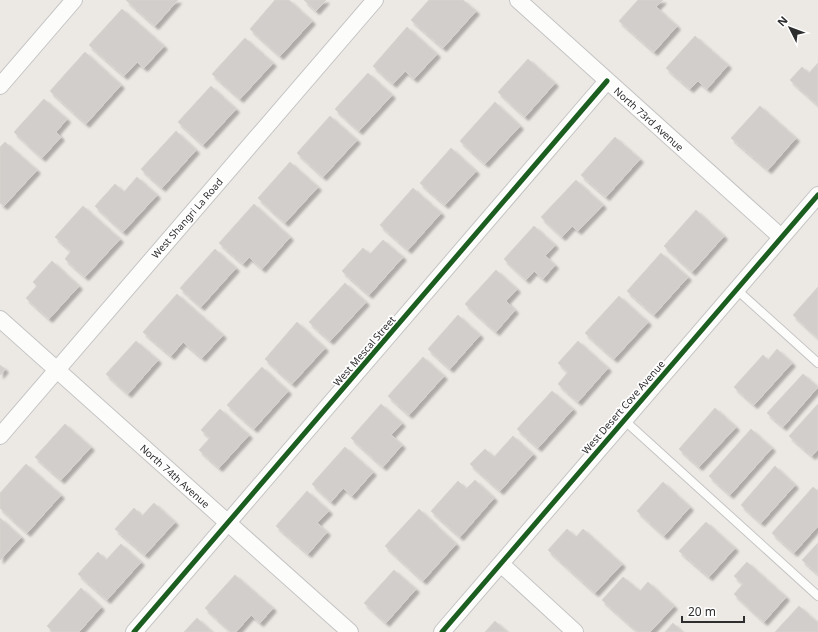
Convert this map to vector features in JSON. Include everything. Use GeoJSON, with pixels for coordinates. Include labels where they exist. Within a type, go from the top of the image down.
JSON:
{"type":"FeatureCollection","features":[{"type":"Feature","properties":{"kind":"street"},"geometry":{"type":"LineString","coordinates":[[0,86],[74,0]]}},
{"type":"Feature","properties":{"kind":"street","name":"West Shangri La Road"},"geometry":{"type":"LineString","coordinates":[[0,436],[375,0]]}},
{"type":"Feature","properties":{"kind":"street","name":"North 73rd Avenue"},"geometry":{"type":"LineString","coordinates":[[518,0],[781,237]]}},
{"type":"Feature","properties":{"kind":"street","name":"West Mescal Street"},"geometry":{"type":"LineString","coordinates":[[134,632],[607,81]]}},
{"type":"Feature","properties":{"kind":"street","name":"West Desert Cove Avenue"},"geometry":{"type":"LineString","coordinates":[[442,632],[818,195]]}},
{"type":"Feature","properties":{"kind":"street","name":"North 74th Avenue"},"geometry":{"type":"LineString","coordinates":[[0,319],[350,632]]}},
{"type":"Feature","properties":{"kind":"street"},"geometry":{"type":"LineString","coordinates":[[501,564],[575,632]]}},
{"type":"Feature","properties":{"kind":"lane"},"geometry":{"type":"LineString","coordinates":[[736,289],[818,363]]}},
{"type":"Feature","properties":{"kind":"lane"},"geometry":{"type":"LineString","coordinates":[[624,420],[818,596]]}},
{"type":"Feature","properties":{"kind":"building"},"geometry":{"type":"Polygon","coordinates":[[[126,0],[178,0],[155,26],[126,0]]]}},
{"type":"Feature","properties":{"kind":"building"},"geometry":{"type":"Polygon","coordinates":[[[275,0],[289,0],[312,21],[280,56],[250,29],[275,0]]]}},
{"type":"Feature","properties":{"kind":"building"},"geometry":{"type":"Polygon","coordinates":[[[304,0],[326,0],[316,11],[304,0]]]}},
{"type":"Feature","properties":{"kind":"building"},"geometry":{"type":"Polygon","coordinates":[[[429,0],[463,0],[476,11],[443,48],[411,20],[429,0]]]}},
{"type":"Feature","properties":{"kind":"building"},"geometry":{"type":"Polygon","coordinates":[[[638,0],[663,0],[656,7],[677,26],[654,52],[619,21],[638,0]]]}},
{"type":"Feature","properties":{"kind":"building"},"geometry":{"type":"Polygon","coordinates":[[[122,9],[164,46],[144,68],[137,62],[124,76],[89,45],[122,9]]]}},
{"type":"Feature","properties":{"kind":"building"},"geometry":{"type":"Polygon","coordinates":[[[407,27],[437,54],[414,79],[405,71],[393,84],[373,66],[407,27]]]}},
{"type":"Feature","properties":{"kind":"building"},"geometry":{"type":"Polygon","coordinates":[[[695,36],[728,65],[707,89],[698,81],[690,89],[666,68],[695,36]]]}},
{"type":"Feature","properties":{"kind":"building"},"geometry":{"type":"Polygon","coordinates":[[[245,38],[273,63],[240,99],[212,74],[245,38]]]}},
{"type":"Feature","properties":{"kind":"building"},"geometry":{"type":"Polygon","coordinates":[[[85,52],[121,85],[86,124],[50,91],[85,52]]]}},
{"type":"Feature","properties":{"kind":"building"},"geometry":{"type":"Polygon","coordinates":[[[528,59],[555,83],[525,117],[498,92],[528,59]]]}},
{"type":"Feature","properties":{"kind":"building"},"geometry":{"type":"Polygon","coordinates":[[[818,63],[818,105],[790,80],[802,67],[809,73],[818,63]]]}},
{"type":"Feature","properties":{"kind":"building"},"geometry":{"type":"Polygon","coordinates":[[[368,73],[392,95],[359,131],[335,109],[368,73]]]}},
{"type":"Feature","properties":{"kind":"building"},"geometry":{"type":"Polygon","coordinates":[[[211,86],[236,109],[203,145],[178,122],[211,86]]]}},
{"type":"Feature","properties":{"kind":"building"},"geometry":{"type":"Polygon","coordinates":[[[44,99],[67,119],[56,132],[61,137],[42,158],[14,132],[44,99]]]}},
{"type":"Feature","properties":{"kind":"building"},"geometry":{"type":"Polygon","coordinates":[[[495,102],[520,126],[485,164],[460,141],[495,102]]]}},
{"type":"Feature","properties":{"kind":"building"},"geometry":{"type":"Polygon","coordinates":[[[760,106],[796,138],[768,170],[731,138],[760,106]]]}},
{"type":"Feature","properties":{"kind":"building"},"geometry":{"type":"Polygon","coordinates":[[[330,116],[357,140],[323,177],[297,153],[330,116]]]}},
{"type":"Feature","properties":{"kind":"building"},"geometry":{"type":"Polygon","coordinates":[[[176,131],[196,150],[162,188],[141,169],[176,131]]]}},
{"type":"Feature","properties":{"kind":"building"},"geometry":{"type":"Polygon","coordinates":[[[615,137],[640,159],[606,197],[581,175],[615,137]]]}},
{"type":"Feature","properties":{"kind":"building"},"geometry":{"type":"Polygon","coordinates":[[[5,142],[37,170],[4,206],[0,203],[0,147],[5,142]]]}},
{"type":"Feature","properties":{"kind":"building"},"geometry":{"type":"Polygon","coordinates":[[[451,148],[476,171],[445,205],[420,183],[451,148]]]}},
{"type":"Feature","properties":{"kind":"building"},"geometry":{"type":"Polygon","coordinates":[[[290,162],[318,187],[285,223],[258,198],[290,162]]]}},
{"type":"Feature","properties":{"kind":"building"},"geometry":{"type":"Polygon","coordinates":[[[137,177],[157,195],[123,232],[95,206],[115,184],[124,192],[137,177]]]}},
{"type":"Feature","properties":{"kind":"building"},"geometry":{"type":"Polygon","coordinates":[[[576,180],[603,205],[578,231],[572,226],[562,237],[541,217],[576,180]]]}},
{"type":"Feature","properties":{"kind":"building"},"geometry":{"type":"Polygon","coordinates":[[[413,188],[441,213],[408,250],[380,225],[413,188]]]}},
{"type":"Feature","properties":{"kind":"building"},"geometry":{"type":"Polygon","coordinates":[[[254,204],[290,237],[262,269],[249,257],[243,264],[219,243],[254,204]]]}},
{"type":"Feature","properties":{"kind":"building"},"geometry":{"type":"Polygon","coordinates":[[[83,206],[120,239],[85,277],[65,259],[71,251],[55,237],[83,206]]]}},
{"type":"Feature","properties":{"kind":"building"},"geometry":{"type":"Polygon","coordinates":[[[696,210],[724,236],[692,272],[664,246],[696,210]]]}},
{"type":"Feature","properties":{"kind":"building"},"geometry":{"type":"Polygon","coordinates":[[[534,226],[555,245],[545,256],[555,265],[543,279],[534,271],[526,280],[504,259],[534,226]]]}},
{"type":"Feature","properties":{"kind":"building"},"geometry":{"type":"Polygon","coordinates":[[[383,240],[403,257],[369,295],[342,271],[363,248],[370,254],[383,240]]]}},
{"type":"Feature","properties":{"kind":"building"},"geometry":{"type":"Polygon","coordinates":[[[215,249],[236,268],[201,307],[180,288],[215,249]]]}},
{"type":"Feature","properties":{"kind":"building"},"geometry":{"type":"Polygon","coordinates":[[[661,253],[688,277],[654,315],[627,291],[661,253]]]}},
{"type":"Feature","properties":{"kind":"building"},"geometry":{"type":"Polygon","coordinates":[[[52,261],[79,286],[49,319],[26,298],[37,286],[33,282],[52,261]]]}},
{"type":"Feature","properties":{"kind":"building"},"geometry":{"type":"Polygon","coordinates":[[[496,270],[517,289],[506,301],[515,310],[496,332],[465,304],[496,270]]]}},
{"type":"Feature","properties":{"kind":"building"},"geometry":{"type":"Polygon","coordinates":[[[345,283],[366,302],[330,341],[309,322],[345,283]]]}},
{"type":"Feature","properties":{"kind":"building"},"geometry":{"type":"Polygon","coordinates":[[[818,287],[818,338],[793,315],[818,287]]]}},
{"type":"Feature","properties":{"kind":"building"},"geometry":{"type":"Polygon","coordinates":[[[177,294],[223,335],[202,358],[183,342],[171,356],[143,332],[177,294]]]}},
{"type":"Feature","properties":{"kind":"building"},"geometry":{"type":"Polygon","coordinates":[[[619,296],[648,322],[614,359],[585,333],[619,296]]]}},
{"type":"Feature","properties":{"kind":"building"},"geometry":{"type":"Polygon","coordinates":[[[458,315],[480,335],[450,369],[428,349],[458,315]]]}},
{"type":"Feature","properties":{"kind":"building"},"geometry":{"type":"Polygon","coordinates":[[[297,322],[325,348],[292,384],[265,359],[297,322]]]}},
{"type":"Feature","properties":{"kind":"building"},"geometry":{"type":"Polygon","coordinates":[[[136,341],[158,360],[128,394],[106,374],[136,341]]]}},
{"type":"Feature","properties":{"kind":"building"},"geometry":{"type":"Polygon","coordinates":[[[578,341],[608,368],[578,402],[558,384],[568,372],[558,363],[578,341]]]}},
{"type":"Feature","properties":{"kind":"building"},"geometry":{"type":"Polygon","coordinates":[[[777,349],[792,363],[754,405],[734,387],[763,355],[768,360],[777,349]]]}},
{"type":"Feature","properties":{"kind":"building"},"geometry":{"type":"Polygon","coordinates":[[[423,357],[444,376],[409,415],[388,396],[423,357]]]}},
{"type":"Feature","properties":{"kind":"building"},"geometry":{"type":"Polygon","coordinates":[[[0,365],[5,369],[0,375],[0,365]]]}},
{"type":"Feature","properties":{"kind":"building"},"geometry":{"type":"Polygon","coordinates":[[[262,367],[288,391],[254,429],[227,405],[262,367]]]}},
{"type":"Feature","properties":{"kind":"building"},"geometry":{"type":"Polygon","coordinates":[[[803,374],[818,387],[783,427],[767,413],[803,374]]]}},
{"type":"Feature","properties":{"kind":"building"},"geometry":{"type":"Polygon","coordinates":[[[552,391],[573,409],[538,448],[517,429],[552,391]]]}},
{"type":"Feature","properties":{"kind":"building"},"geometry":{"type":"Polygon","coordinates":[[[381,404],[402,423],[391,435],[402,445],[383,467],[351,438],[381,404]]]}},
{"type":"Feature","properties":{"kind":"building"},"geometry":{"type":"Polygon","coordinates":[[[818,404],[818,449],[812,456],[789,436],[818,404]]]}},
{"type":"Feature","properties":{"kind":"building"},"geometry":{"type":"Polygon","coordinates":[[[715,408],[736,427],[699,467],[679,449],[715,408]]]}},
{"type":"Feature","properties":{"kind":"building"},"geometry":{"type":"Polygon","coordinates":[[[220,409],[249,435],[219,468],[199,450],[210,438],[201,430],[220,409]]]}},
{"type":"Feature","properties":{"kind":"building"},"geometry":{"type":"Polygon","coordinates":[[[65,424],[91,447],[61,480],[35,457],[65,424]]]}},
{"type":"Feature","properties":{"kind":"building"},"geometry":{"type":"Polygon","coordinates":[[[751,429],[772,448],[730,495],[709,476],[751,429]]]}},
{"type":"Feature","properties":{"kind":"building"},"geometry":{"type":"Polygon","coordinates":[[[513,436],[533,454],[500,491],[470,464],[485,449],[494,457],[513,436]]]}},
{"type":"Feature","properties":{"kind":"building"},"geometry":{"type":"Polygon","coordinates":[[[345,447],[373,472],[352,496],[343,488],[331,502],[312,484],[345,447]]]}},
{"type":"Feature","properties":{"kind":"building"},"geometry":{"type":"Polygon","coordinates":[[[26,464],[61,495],[27,533],[0,508],[0,493],[26,464]]]}},
{"type":"Feature","properties":{"kind":"building"},"geometry":{"type":"Polygon","coordinates":[[[775,466],[795,485],[761,523],[741,505],[775,466]]]}},
{"type":"Feature","properties":{"kind":"building"},"geometry":{"type":"Polygon","coordinates":[[[475,480],[494,498],[460,537],[431,511],[458,481],[466,489],[475,480]]]}},
{"type":"Feature","properties":{"kind":"building"},"geometry":{"type":"Polygon","coordinates":[[[663,482],[690,507],[664,536],[637,511],[663,482]]]}},
{"type":"Feature","properties":{"kind":"building"},"geometry":{"type":"Polygon","coordinates":[[[813,487],[818,491],[818,526],[794,553],[772,533],[813,487]]]}},
{"type":"Feature","properties":{"kind":"building"},"geometry":{"type":"Polygon","coordinates":[[[307,491],[329,511],[317,523],[327,532],[308,554],[276,526],[307,491]]]}},
{"type":"Feature","properties":{"kind":"building"},"geometry":{"type":"Polygon","coordinates":[[[154,503],[175,522],[145,555],[115,529],[134,508],[142,516],[154,503]]]}},
{"type":"Feature","properties":{"kind":"building"},"geometry":{"type":"Polygon","coordinates":[[[419,509],[456,544],[423,581],[385,546],[419,509]]]}},
{"type":"Feature","properties":{"kind":"building"},"geometry":{"type":"Polygon","coordinates":[[[0,518],[21,537],[0,560],[0,518]]]}},
{"type":"Feature","properties":{"kind":"building"},"geometry":{"type":"Polygon","coordinates":[[[706,522],[735,548],[709,577],[679,551],[706,522]]]}},
{"type":"Feature","properties":{"kind":"building"},"geometry":{"type":"Polygon","coordinates":[[[567,529],[576,537],[583,529],[622,564],[595,593],[548,550],[567,529]]]}},
{"type":"Feature","properties":{"kind":"building"},"geometry":{"type":"Polygon","coordinates":[[[818,543],[818,574],[802,560],[818,543]]]}},
{"type":"Feature","properties":{"kind":"building"},"geometry":{"type":"Polygon","coordinates":[[[121,544],[141,562],[107,600],[78,574],[98,552],[106,560],[121,544]]]}},
{"type":"Feature","properties":{"kind":"building"},"geometry":{"type":"Polygon","coordinates":[[[747,562],[786,597],[764,622],[734,594],[743,584],[734,576],[747,562]]]}},
{"type":"Feature","properties":{"kind":"building"},"geometry":{"type":"Polygon","coordinates":[[[394,570],[416,589],[386,623],[364,603],[394,570]]]}},
{"type":"Feature","properties":{"kind":"building"},"geometry":{"type":"Polygon","coordinates":[[[235,575],[273,608],[260,623],[251,615],[236,632],[231,632],[205,608],[235,575]]]}},
{"type":"Feature","properties":{"kind":"building"},"geometry":{"type":"Polygon","coordinates":[[[623,577],[640,591],[648,582],[674,606],[650,632],[638,632],[602,600],[623,577]]]}},
{"type":"Feature","properties":{"kind":"building"},"geometry":{"type":"Polygon","coordinates":[[[81,588],[101,607],[79,632],[53,632],[47,626],[81,588]]]}},
{"type":"Feature","properties":{"kind":"building"},"geometry":{"type":"Polygon","coordinates":[[[799,606],[818,623],[818,632],[775,632],[799,606]]]}},
{"type":"Feature","properties":{"kind":"building"},"geometry":{"type":"Polygon","coordinates":[[[197,618],[212,632],[184,632],[197,618]]]}},
{"type":"Feature","properties":{"kind":"building"},"geometry":{"type":"Polygon","coordinates":[[[495,621],[507,632],[485,632],[495,621]]]}},
{"type":"Feature","properties":{"kind":"building"},"geometry":{"type":"Polygon","coordinates":[[[673,623],[682,632],[665,632],[673,623]]]}},
{"type":"Feature","properties":{"kind":"cycle path"},"geometry":{"type":"LineString","coordinates":[[134,632],[607,81]]}},
{"type":"Feature","properties":{"kind":"cycle path"},"geometry":{"type":"LineString","coordinates":[[442,632],[818,195]]}}]}
